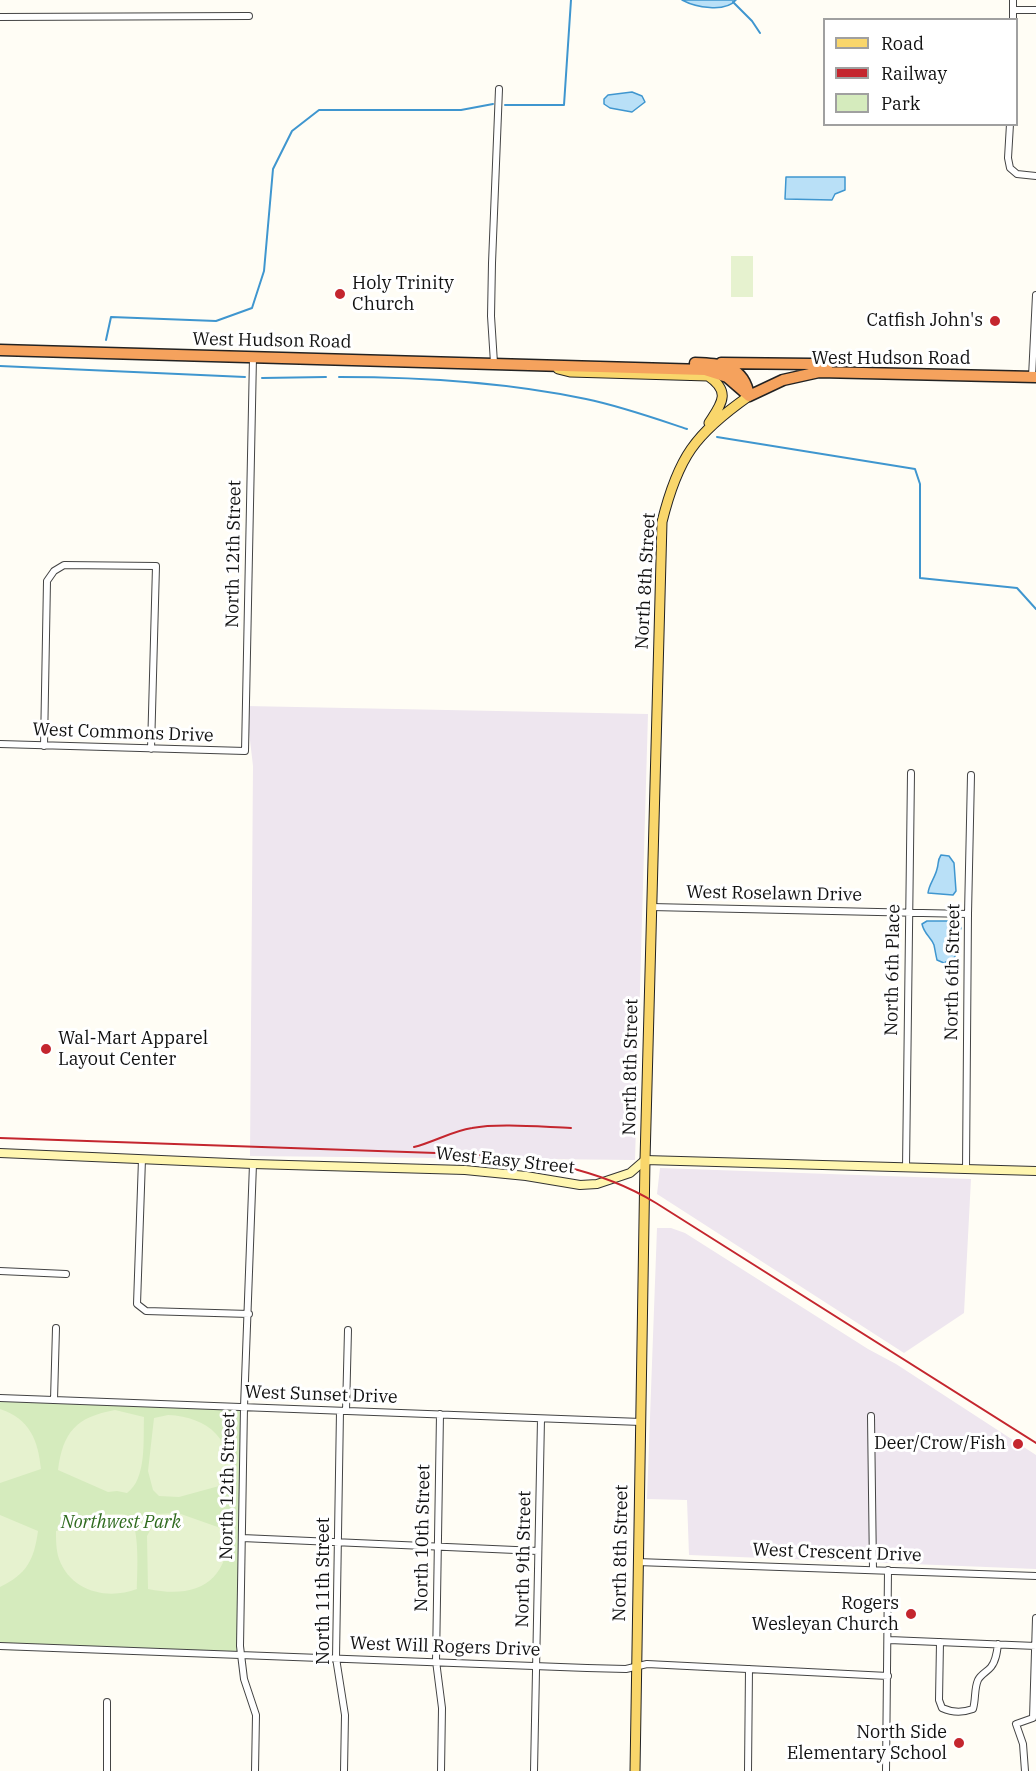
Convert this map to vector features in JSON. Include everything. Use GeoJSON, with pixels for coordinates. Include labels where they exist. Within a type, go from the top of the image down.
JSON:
{"type":"FeatureCollection","features":[{"type":"Feature","properties":{"kind":"highway","name":"West Hudson Road"},"geometry":{"type":"LineString","coordinates":[[0,350],[705,370],[727,377],[749,396]]}},
{"type":"Feature","properties":{"kind":"highway","name":"West Hudson Road"},"geometry":{"type":"LineString","coordinates":[[544,364],[567,360],[717,364],[739,373],[747,384],[749,396]]}},
{"type":"Feature","properties":{"kind":"highway"},"geometry":{"type":"LineString","coordinates":[[717,364],[725,362],[811,364],[842,372]]}},
{"type":"Feature","properties":{"kind":"highway","name":"West Hudson Road"},"geometry":{"type":"LineString","coordinates":[[749,396],[783,380],[801,375],[842,372],[1034,377]]}},
{"type":"Feature","properties":{"kind":"main road","name":"West Hudson Road"},"geometry":{"type":"LineString","coordinates":[[544,364],[570,372],[708,376],[717,382],[723,392],[723,402],[705,430]]}},
{"type":"Feature","properties":{"kind":"main road","name":"North 8th Street"},"geometry":{"type":"LineString","coordinates":[[634,1771],[645,1160],[662,522],[670,490],[682,462],[705,430],[749,396]]}},
{"type":"Feature","properties":{"kind":"street"},"geometry":{"type":"LineString","coordinates":[[1013,0],[1013,18]]}},
{"type":"Feature","properties":{"kind":"street"},"geometry":{"type":"LineString","coordinates":[[1013,10],[1036,10]]}},
{"type":"Feature","properties":{"kind":"street"},"geometry":{"type":"LineString","coordinates":[[0,17],[249,16]]}},
{"type":"Feature","properties":{"kind":"street"},"geometry":{"type":"LineString","coordinates":[[494,363],[491,316],[500,89]]}},
{"type":"Feature","properties":{"kind":"street"},"geometry":{"type":"LineString","coordinates":[[1010,126],[1008,158],[1010,168],[1017,174],[1036,176]]}},
{"type":"Feature","properties":{"kind":"street"},"geometry":{"type":"LineString","coordinates":[[1034,377],[1036,295]]}},
{"type":"Feature","properties":{"kind":"street","name":"North 12th Street"},"geometry":{"type":"LineString","coordinates":[[245,751],[253,357]]}},
{"type":"Feature","properties":{"kind":"street"},"geometry":{"type":"LineString","coordinates":[[44,746],[47,581],[54,571],[64,565],[156,566],[151,749]]}},
{"type":"Feature","properties":{"kind":"street","name":"West Commons Drive"},"geometry":{"type":"LineString","coordinates":[[0,744],[245,751]]}},
{"type":"Feature","properties":{"kind":"street","name":"North 6th Place"},"geometry":{"type":"LineString","coordinates":[[906,1167],[911,773]]}},
{"type":"Feature","properties":{"kind":"street","name":"North 6th Street"},"geometry":{"type":"LineString","coordinates":[[966,1169],[971,775]]}},
{"type":"Feature","properties":{"kind":"street","name":"West Roselawn Drive"},"geometry":{"type":"LineString","coordinates":[[651,907],[968,914]]}},
{"type":"Feature","properties":{"kind":"street","name":"West Easy Street"},"geometry":{"type":"LineString","coordinates":[[0,1153],[465,1170],[526,1176],[580,1185],[597,1184],[630,1173],[645,1160]]}},
{"type":"Feature","properties":{"kind":"street"},"geometry":{"type":"LineString","coordinates":[[142,1159],[137,1304],[146,1311],[249,1314]]}},
{"type":"Feature","properties":{"kind":"street"},"geometry":{"type":"LineString","coordinates":[[645,1160],[1036,1172]]}},
{"type":"Feature","properties":{"kind":"street","name":"North 12th Street"},"geometry":{"type":"LineString","coordinates":[[253,1164],[244,1407],[240,1655],[244,1679],[256,1715],[255,1771]]}},
{"type":"Feature","properties":{"kind":"street"},"geometry":{"type":"LineString","coordinates":[[0,1271],[66,1274]]}},
{"type":"Feature","properties":{"kind":"street"},"geometry":{"type":"LineString","coordinates":[[54,1400],[56,1328]]}},
{"type":"Feature","properties":{"kind":"street","name":"North 11th Street"},"geometry":{"type":"LineString","coordinates":[[344,1771],[345,1714],[336,1658],[338,1542],[348,1329]]}},
{"type":"Feature","properties":{"kind":"street","name":"West Sunset Drive"},"geometry":{"type":"LineString","coordinates":[[0,1398],[640,1422]]}},
{"type":"Feature","properties":{"kind":"street","name":"North 10th Street"},"geometry":{"type":"LineString","coordinates":[[440,1414],[436,1661],[442,1708],[441,1771]]}},
{"type":"Feature","properties":{"kind":"street"},"geometry":{"type":"LineString","coordinates":[[871,1416],[873,1570]]}},
{"type":"Feature","properties":{"kind":"street","name":"North 9th Street"},"geometry":{"type":"LineString","coordinates":[[534,1771],[541,1419]]}},
{"type":"Feature","properties":{"kind":"street"},"geometry":{"type":"LineString","coordinates":[[242,1538],[538,1551]]}},
{"type":"Feature","properties":{"kind":"street","name":"West Crescent Drive"},"geometry":{"type":"LineString","coordinates":[[637,1562],[1036,1575]]}},
{"type":"Feature","properties":{"kind":"street"},"geometry":{"type":"LineString","coordinates":[[886,1771],[888,1570]]}},
{"type":"Feature","properties":{"kind":"street"},"geometry":{"type":"LineString","coordinates":[[1024,1771],[1023,1744],[1016,1724],[1033,1718],[1036,1618]]}},
{"type":"Feature","properties":{"kind":"street"},"geometry":{"type":"LineString","coordinates":[[889,1640],[1036,1646]]}},
{"type":"Feature","properties":{"kind":"street"},"geometry":{"type":"LineString","coordinates":[[940,1642],[939,1700],[942,1708],[950,1712],[963,1712],[973,1708],[977,1682],[992,1667],[997,1656],[998,1644]]}},
{"type":"Feature","properties":{"kind":"street","name":"West Will Rogers Drive"},"geometry":{"type":"LineString","coordinates":[[0,1646],[537,1666],[636,1668],[647,1664],[888,1676]]}},
{"type":"Feature","properties":{"kind":"street"},"geometry":{"type":"LineString","coordinates":[[748,1771],[749,1669]]}},
{"type":"Feature","properties":{"kind":"street"},"geometry":{"type":"LineString","coordinates":[[107,1702],[107,1771]]}},
{"type":"Feature","properties":{"kind":"shaded area"},"geometry":{"type":"Polygon","coordinates":[[[246,706],[648,714],[635,1160],[250,1156],[253,766],[246,706]]]}},
{"type":"Feature","properties":{"kind":"shaded area"},"geometry":{"type":"Polygon","coordinates":[[[660,1168],[971,1179],[964,1313],[904,1353],[657,1194],[660,1168]]]}},
{"type":"Feature","properties":{"kind":"shaded area"},"geometry":{"type":"Polygon","coordinates":[[[657,1228],[671,1228],[685,1233],[868,1349],[896,1364],[1036,1455],[1036,1569],[689,1555],[687,1500],[647,1499],[657,1228]]]}},
{"type":"Feature","properties":{"kind":"green space"},"geometry":{"type":"Polygon","coordinates":[[[731,256],[753,256],[753,297],[731,297],[731,256]]]}},
{"type":"Feature","properties":{"kind":"green space","name":"Northwest Park"},"geometry":{"type":"Polygon","coordinates":[[[0,1397],[244,1407],[240,1655],[0,1650],[0,1397]]]}},
{"type":"Feature","properties":{"kind":"green space"},"geometry":{"type":"Polygon","coordinates":[[[0,1409],[19,1419],[31,1432],[38,1449],[41,1469],[0,1483],[0,1409]]]}},
{"type":"Feature","properties":{"kind":"green space"},"geometry":{"type":"Polygon","coordinates":[[[115,1410],[144,1417],[141,1469],[133,1487],[127,1493],[108,1492],[58,1470],[64,1446],[74,1428],[90,1417],[115,1410]]]}},
{"type":"Feature","properties":{"kind":"green space"},"geometry":{"type":"Polygon","coordinates":[[[168,1415],[196,1420],[216,1434],[228,1455],[230,1483],[179,1497],[159,1496],[153,1490],[148,1471],[154,1418],[168,1415]]]}},
{"type":"Feature","properties":{"kind":"green space"},"geometry":{"type":"Polygon","coordinates":[[[178,1513],[229,1531],[223,1563],[216,1575],[194,1589],[165,1592],[148,1589],[147,1536],[152,1527],[153,1518],[158,1514],[178,1513]]]}},
{"type":"Feature","properties":{"kind":"green space"},"geometry":{"type":"Polygon","coordinates":[[[107,1514],[126,1515],[134,1526],[137,1548],[137,1589],[114,1594],[81,1586],[72,1579],[59,1559],[56,1531],[107,1514]]]}},
{"type":"Feature","properties":{"kind":"green space"},"geometry":{"type":"Polygon","coordinates":[[[0,1515],[38,1531],[28,1565],[17,1577],[0,1587],[0,1515]]]}},
{"type":"Feature","properties":{"kind":"water"},"geometry":{"type":"Polygon","coordinates":[[[682,0],[736,0],[725,6],[710,8],[682,0]]]}},
{"type":"Feature","properties":{"kind":"water"},"geometry":{"type":"Polygon","coordinates":[[[632,92],[642,96],[645,102],[632,112],[610,108],[604,104],[604,99],[608,95],[632,92]]]}},
{"type":"Feature","properties":{"kind":"water"},"geometry":{"type":"Polygon","coordinates":[[[786,177],[845,177],[845,190],[835,194],[832,200],[785,199],[786,177]]]}},
{"type":"Feature","properties":{"kind":"water"},"geometry":{"type":"Polygon","coordinates":[[[941,855],[949,856],[954,863],[956,891],[953,895],[928,893],[941,855]]]}},
{"type":"Feature","properties":{"kind":"water"},"geometry":{"type":"Polygon","coordinates":[[[927,921],[956,921],[961,927],[955,957],[944,963],[937,960],[934,945],[922,924],[927,921]]]}},
{"type":"Feature","properties":{"kind":"waterway"},"geometry":{"type":"LineString","coordinates":[[505,105],[564,105],[571,0]]}},
{"type":"Feature","properties":{"kind":"waterway"},"geometry":{"type":"LineString","coordinates":[[733,2],[752,21],[760,33]]}},
{"type":"Feature","properties":{"kind":"waterway"},"geometry":{"type":"LineString","coordinates":[[106,340],[111,317],[216,321],[252,308],[264,271],[273,169],[292,131],[319,110],[461,110],[493,104]]}},
{"type":"Feature","properties":{"kind":"waterway"},"geometry":{"type":"LineString","coordinates":[[0,366],[245,377]]}},
{"type":"Feature","properties":{"kind":"waterway"},"geometry":{"type":"LineString","coordinates":[[262,378],[326,377]]}},
{"type":"Feature","properties":{"kind":"waterway"},"geometry":{"type":"LineString","coordinates":[[339,377],[432,379],[525,388],[599,402],[687,429]]}},
{"type":"Feature","properties":{"kind":"waterway"},"geometry":{"type":"LineString","coordinates":[[717,437],[915,469],[920,484],[920,578],[1017,588],[1036,609]]}},
{"type":"Feature","properties":{"kind":"railway"},"geometry":{"type":"LineString","coordinates":[[414,1147],[472,1128],[495,1126],[571,1128]]}},
{"type":"Feature","properties":{"kind":"railway"},"geometry":{"type":"LineString","coordinates":[[0,1138],[465,1154],[515,1158],[564,1166],[611,1181],[656,1203],[1036,1443]]}},
{"type":"Feature","properties":{"kind":"place","name":"Holy Trinity Church"},"geometry":{"type":"Point","coordinates":[340,294]}},
{"type":"Feature","properties":{"kind":"place","name":"Catfish John's"},"geometry":{"type":"Point","coordinates":[995,321]}},
{"type":"Feature","properties":{"kind":"place","name":"Wal-Mart Apparel Layout Center"},"geometry":{"type":"Point","coordinates":[46,1049]}},
{"type":"Feature","properties":{"kind":"place","name":"Deer/Crow/Fish"},"geometry":{"type":"Point","coordinates":[1018,1444]}},
{"type":"Feature","properties":{"kind":"place","name":"Rogers Wesleyan Church"},"geometry":{"type":"Point","coordinates":[911,1614]}},
{"type":"Feature","properties":{"kind":"place","name":"North Side Elementary School"},"geometry":{"type":"Point","coordinates":[959,1743]}}]}
